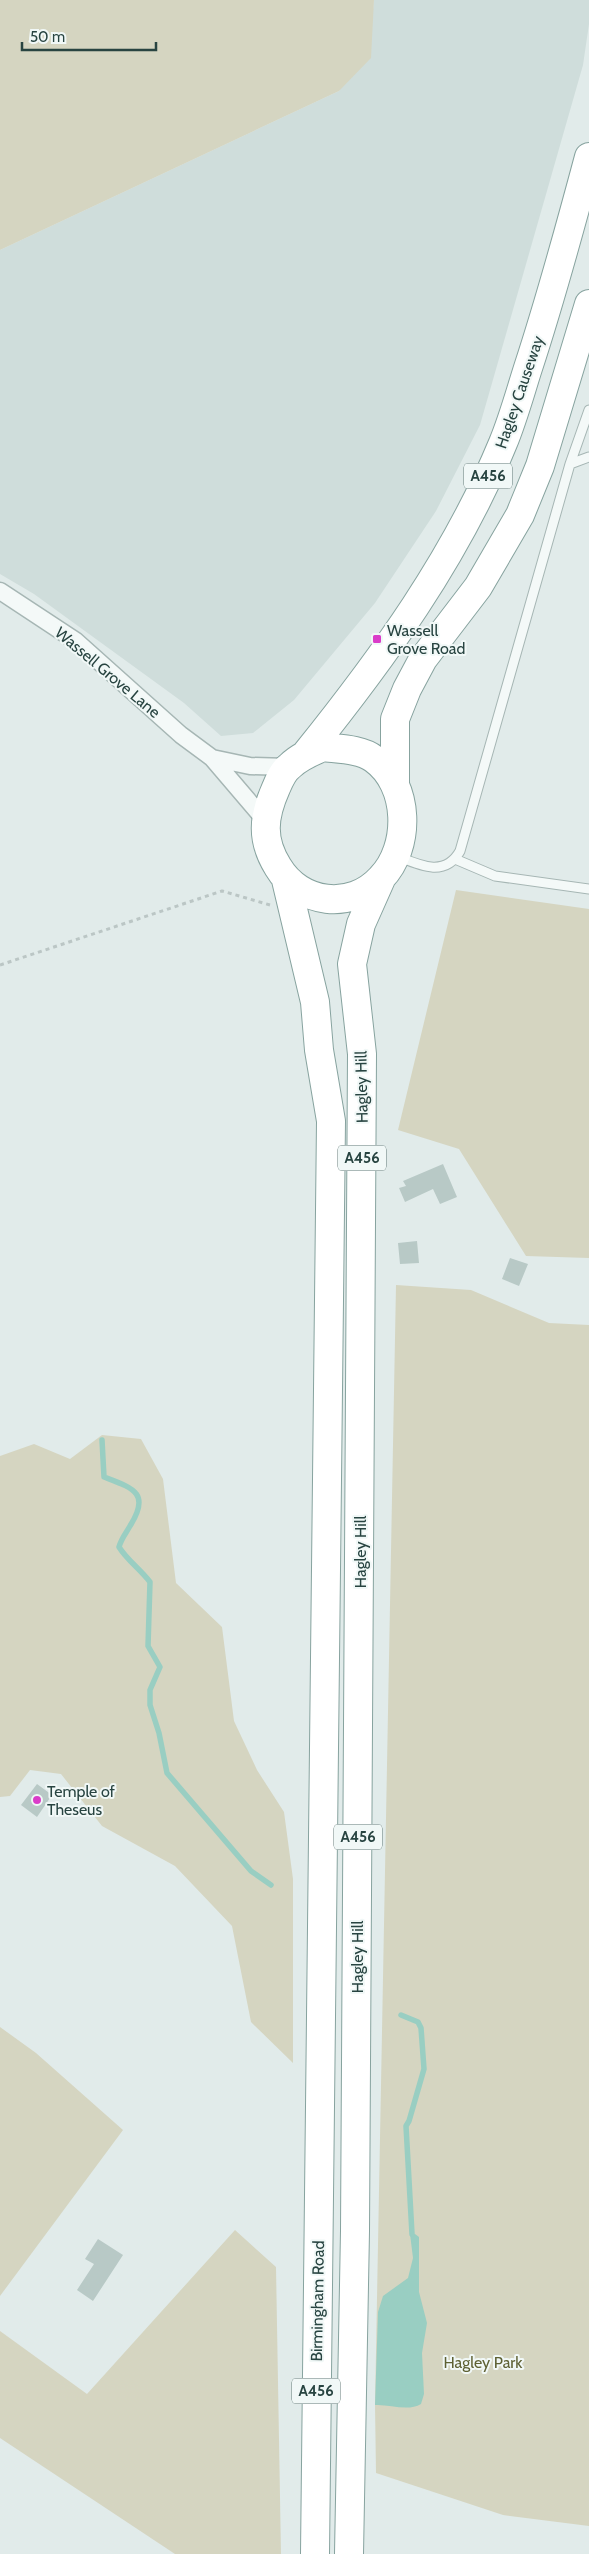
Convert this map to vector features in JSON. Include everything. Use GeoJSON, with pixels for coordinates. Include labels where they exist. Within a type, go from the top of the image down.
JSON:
{"type":"FeatureCollection","features":[{"type":"Feature","properties":{"kind":"highway","name":"Hagley Causeway"},"geometry":{"type":"LineString","coordinates":[[297,761],[396,636],[443,565],[476,502],[507,433],[560,264],[589,157]]}},
{"type":"Feature","properties":{"kind":"highway","name":"A456"},"geometry":{"type":"LineString","coordinates":[[395,785],[395,719],[407,689],[423,659],[478,587],[520,515],[540,466],[589,304]]}},
{"type":"Feature","properties":{"kind":"highway"},"geometry":{"type":"LineString","coordinates":[[323,748],[359,753],[374,758],[395,785],[402,805],[402,836],[390,867],[381,879],[364,891],[348,898],[330,900],[311,896],[286,880],[270,855],[264,819],[280,780],[297,761],[323,748]]}},
{"type":"Feature","properties":{"kind":"highway","name":"Hagley Hill"},"geometry":{"type":"LineString","coordinates":[[349,2554],[355,2231],[362,1054],[352,964],[361,924],[381,879]]}},
{"type":"Feature","properties":{"kind":"highway","name":"Hagley Hill"},"geometry":{"type":"LineString","coordinates":[[286,880],[292,913],[315,1002],[319,1050],[331,1121],[318,2229]]}},
{"type":"Feature","properties":{"kind":"highway","name":"Birmingham Road"},"geometry":{"type":"LineString","coordinates":[[315,2554],[318,2229]]}},
{"type":"Feature","properties":{"kind":"street","name":"Wassell Grove Lane"},"geometry":{"type":"LineString","coordinates":[[0,591],[76,641],[212,758],[264,819]]}},
{"type":"Feature","properties":{"kind":"street","name":"Wassell Grove Lane"},"geometry":{"type":"LineString","coordinates":[[212,758],[250,766],[297,761]]}},
{"type":"Feature","properties":{"kind":"lane"},"geometry":{"type":"LineString","coordinates":[[394,855],[434,868],[443,867],[455,859],[460,851],[570,464],[589,410]]}},
{"type":"Feature","properties":{"kind":"lane"},"geometry":{"type":"LineString","coordinates":[[570,464],[589,457]]}},
{"type":"Feature","properties":{"kind":"lane"},"geometry":{"type":"LineString","coordinates":[[455,859],[495,876],[589,890]]}},
{"type":"Feature","properties":{"kind":"path"},"geometry":{"type":"LineString","coordinates":[[0,965],[222,890],[292,913]]}},
{"type":"Feature","properties":{"kind":"shaded area"},"geometry":{"type":"Polygon","coordinates":[[[374,0],[589,0],[589,24],[583,65],[480,425],[436,511],[375,603],[294,700],[253,733],[221,736],[184,703],[34,594],[0,574],[0,250],[339,91],[372,20],[374,0]]]}},
{"type":"Feature","properties":{"kind":"shaded area"},"geometry":{"type":"Polygon","coordinates":[[[410,2234],[415,2234],[419,2237],[419,2292],[427,2323],[422,2353],[424,2394],[421,2404],[416,2406],[404,2408],[375,2405],[378,2312],[383,2296],[408,2278],[413,2258],[410,2234]]]}},
{"type":"Feature","properties":{"kind":"green space"},"geometry":{"type":"Polygon","coordinates":[[[0,0],[374,0],[371,58],[339,91],[0,250],[0,0]]]}},
{"type":"Feature","properties":{"kind":"green space"},"geometry":{"type":"Polygon","coordinates":[[[456,890],[589,909],[589,1258],[526,1256],[459,1149],[398,1130],[456,890]]]}},
{"type":"Feature","properties":{"kind":"green space","name":"Hagley Park"},"geometry":{"type":"Polygon","coordinates":[[[396,1285],[471,1290],[549,1323],[589,1325],[589,2526],[503,2515],[376,2473],[375,2405],[396,1285]]]}},
{"type":"Feature","properties":{"kind":"green space"},"geometry":{"type":"Polygon","coordinates":[[[102,1435],[141,1439],[163,1479],[176,1583],[222,1627],[234,1721],[257,1770],[284,1812],[293,1879],[293,2063],[251,2022],[232,1926],[175,1866],[102,1826],[61,1774],[30,1770],[10,1796],[0,1797],[0,1456],[34,1444],[70,1459],[102,1435]]]}},
{"type":"Feature","properties":{"kind":"green space"},"geometry":{"type":"Polygon","coordinates":[[[0,2027],[36,2053],[123,2130],[0,2296],[0,2027]]]}},
{"type":"Feature","properties":{"kind":"green space"},"geometry":{"type":"Polygon","coordinates":[[[235,2230],[276,2267],[281,2554],[175,2554],[0,2438],[0,2331],[87,2394],[235,2230]]]}},
{"type":"Feature","properties":{"kind":"building"},"geometry":{"type":"Polygon","coordinates":[[[443,1164],[457,1197],[440,1204],[433,1189],[405,1202],[399,1188],[406,1186],[403,1181],[443,1164]]]}},
{"type":"Feature","properties":{"kind":"building"},"geometry":{"type":"Polygon","coordinates":[[[417,1241],[419,1263],[400,1264],[398,1243],[417,1241]]]}},
{"type":"Feature","properties":{"kind":"building"},"geometry":{"type":"Polygon","coordinates":[[[510,1258],[528,1264],[519,1286],[502,1279],[510,1258]]]}},
{"type":"Feature","properties":{"kind":"building","name":"Temple of Theseus"},"geometry":{"type":"Polygon","coordinates":[[[37,1784],[52,1795],[37,1817],[21,1805],[37,1784]]]}},
{"type":"Feature","properties":{"kind":"building"},"geometry":{"type":"Polygon","coordinates":[[[98,2239],[123,2255],[93,2301],[77,2290],[94,2264],[85,2259],[98,2239]]]}},
{"type":"Feature","properties":{"kind":"waterway"},"geometry":{"type":"LineString","coordinates":[[102,1440],[104,1477],[131,1489],[139,1499],[136,1515],[119,1547],[150,1582],[148,1646],[160,1667],[150,1690],[150,1705],[159,1733],[167,1773],[251,1871],[271,1885]]}},
{"type":"Feature","properties":{"kind":"waterway"},"geometry":{"type":"LineString","coordinates":[[401,2015],[418,2022],[421,2028],[424,2069],[406,2126],[412,2234]]}},
{"type":"Feature","properties":{"kind":"place","name":"Wassell Grove Road"},"geometry":{"type":"Point","coordinates":[377,639]}},
{"type":"Feature","properties":{"kind":"place","name":"Temple of Theseus"},"geometry":{"type":"Point","coordinates":[37,1800]}}]}
